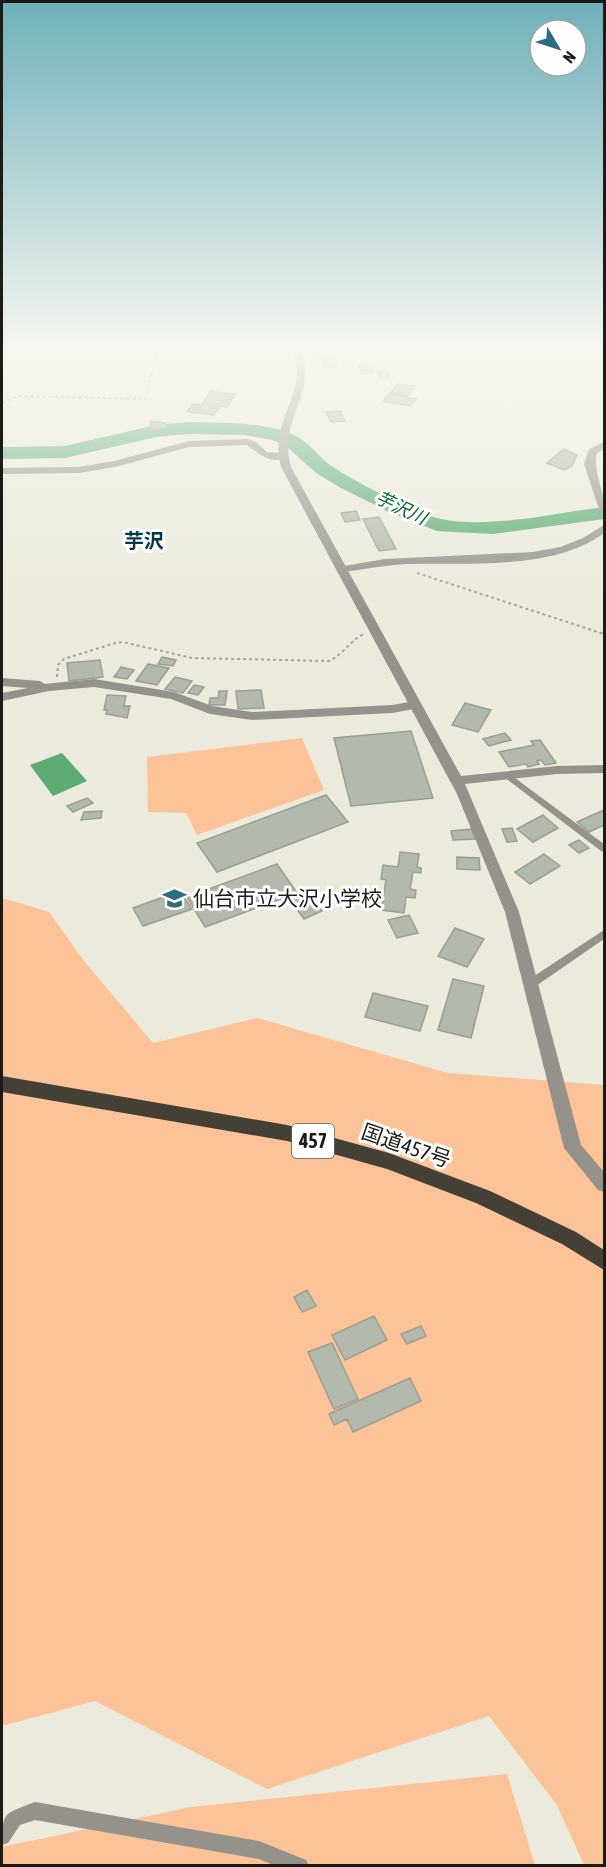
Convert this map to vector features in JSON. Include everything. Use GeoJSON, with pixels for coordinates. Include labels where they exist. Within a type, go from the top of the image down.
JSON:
{"type":"FeatureCollection","features":[{"type":"Feature","properties":{"kind":"highway","name":"国道457号"},"geometry":{"type":"LineString","coordinates":[[2,1084],[287,1133],[388,1161],[483,1197],[569,1238],[604,1261]]}},
{"type":"Feature","properties":{"kind":"street"},"geometry":{"type":"LineString","coordinates":[[283,438],[283,456],[295,485],[344,569],[457,781],[512,912],[573,1148],[604,1184]]}},
{"type":"Feature","properties":{"kind":"street"},"geometry":{"type":"LineString","coordinates":[[2,471],[89,469],[174,447],[225,442],[248,442],[254,444],[264,455],[283,456]]}},
{"type":"Feature","properties":{"kind":"street"},"geometry":{"type":"LineString","coordinates":[[604,445],[592,451],[589,464],[604,507]]}},
{"type":"Feature","properties":{"kind":"street"},"geometry":{"type":"LineString","coordinates":[[344,569],[384,562],[533,555],[589,541],[604,528]]}},
{"type":"Feature","properties":{"kind":"street"},"geometry":{"type":"LineString","coordinates":[[2,682],[22,682],[49,687]]}},
{"type":"Feature","properties":{"kind":"street"},"geometry":{"type":"LineString","coordinates":[[2,697],[49,687],[94,683],[174,696],[210,710],[252,716],[392,710],[415,705]]}},
{"type":"Feature","properties":{"kind":"street"},"geometry":{"type":"LineString","coordinates":[[457,781],[507,775],[604,769]]}},
{"type":"Feature","properties":{"kind":"lane"},"geometry":{"type":"LineString","coordinates":[[507,775],[604,849]]}},
{"type":"Feature","properties":{"kind":"lane"},"geometry":{"type":"LineString","coordinates":[[532,983],[604,934]]}},
{"type":"Feature","properties":{"kind":"lane"},"geometry":{"type":"LineString","coordinates":[[2,1837],[14,1820],[35,1811],[259,1850],[300,1866]]}},
{"type":"Feature","properties":{"kind":"path"},"geometry":{"type":"LineString","coordinates":[[418,573],[604,634]]}},
{"type":"Feature","properties":{"kind":"path"},"geometry":{"type":"LineString","coordinates":[[49,687],[57,680],[58,665],[64,659],[115,643],[123,642],[192,658],[329,661],[342,655],[351,639],[362,634],[377,632]]}},
{"type":"Feature","properties":{"kind":"shaded area"},"geometry":{"type":"Polygon","coordinates":[[[302,738],[324,790],[197,835],[186,813],[148,812],[147,757],[302,738]]]}},
{"type":"Feature","properties":{"kind":"shaded area"},"geometry":{"type":"Polygon","coordinates":[[[62,753],[87,781],[53,796],[30,765],[62,753]]]}},
{"type":"Feature","properties":{"kind":"shaded area"},"geometry":{"type":"Polygon","coordinates":[[[2,898],[49,912],[84,961],[153,1043],[257,1018],[448,1073],[604,1085],[604,1865],[584,1865],[557,1805],[489,1716],[267,1789],[95,1701],[2,1726],[2,898]]]}},
{"type":"Feature","properties":{"kind":"shaded area"},"geometry":{"type":"Polygon","coordinates":[[[507,1774],[535,1865],[2,1866],[2,1847],[191,1807],[507,1774]]]}},
{"type":"Feature","properties":{"kind":"building"},"geometry":{"type":"Polygon","coordinates":[[[564,449],[577,455],[572,466],[564,470],[547,463],[564,449]]]}},
{"type":"Feature","properties":{"kind":"building"},"geometry":{"type":"Polygon","coordinates":[[[356,511],[360,520],[345,522],[341,513],[356,511]]]}},
{"type":"Feature","properties":{"kind":"building"},"geometry":{"type":"Polygon","coordinates":[[[379,517],[396,549],[379,551],[363,519],[379,517]]]}},
{"type":"Feature","properties":{"kind":"building"},"geometry":{"type":"Polygon","coordinates":[[[162,657],[176,660],[173,666],[158,664],[162,657]]]}},
{"type":"Feature","properties":{"kind":"building"},"geometry":{"type":"Polygon","coordinates":[[[100,660],[103,677],[69,681],[67,663],[100,660]]]}},
{"type":"Feature","properties":{"kind":"building"},"geometry":{"type":"Polygon","coordinates":[[[148,664],[169,668],[157,685],[136,681],[148,664]]]}},
{"type":"Feature","properties":{"kind":"building"},"geometry":{"type":"Polygon","coordinates":[[[121,667],[134,670],[127,679],[114,677],[121,667]]]}},
{"type":"Feature","properties":{"kind":"building"},"geometry":{"type":"Polygon","coordinates":[[[175,677],[192,681],[183,693],[165,689],[175,677]]]}},
{"type":"Feature","properties":{"kind":"building"},"geometry":{"type":"Polygon","coordinates":[[[194,685],[204,687],[198,695],[188,693],[194,685]]]}},
{"type":"Feature","properties":{"kind":"building"},"geometry":{"type":"Polygon","coordinates":[[[261,690],[264,708],[238,709],[236,691],[261,690]]]}},
{"type":"Feature","properties":{"kind":"building"},"geometry":{"type":"Polygon","coordinates":[[[219,691],[227,691],[225,705],[209,705],[210,698],[218,698],[219,691]]]}},
{"type":"Feature","properties":{"kind":"building"},"geometry":{"type":"Polygon","coordinates":[[[107,695],[126,696],[124,706],[130,706],[127,718],[106,714],[107,710],[104,710],[107,695]]]}},
{"type":"Feature","properties":{"kind":"building"},"geometry":{"type":"Polygon","coordinates":[[[465,703],[491,710],[478,732],[452,725],[465,703]]]}},
{"type":"Feature","properties":{"kind":"building"},"geometry":{"type":"Polygon","coordinates":[[[411,731],[433,798],[351,806],[334,738],[411,731]]]}},
{"type":"Feature","properties":{"kind":"building"},"geometry":{"type":"Polygon","coordinates":[[[505,733],[511,740],[489,746],[483,739],[505,733]]]}},
{"type":"Feature","properties":{"kind":"building"},"geometry":{"type":"Polygon","coordinates":[[[540,740],[556,763],[545,765],[541,760],[537,761],[539,764],[528,767],[526,764],[509,767],[499,752],[534,745],[531,741],[540,740]]]}},
{"type":"Feature","properties":{"kind":"building"},"geometry":{"type":"Polygon","coordinates":[[[326,795],[348,822],[217,872],[197,843],[326,795]]]}},
{"type":"Feature","properties":{"kind":"building"},"geometry":{"type":"Polygon","coordinates":[[[87,798],[93,803],[73,812],[67,806],[87,798]]]}},
{"type":"Feature","properties":{"kind":"building"},"geometry":{"type":"Polygon","coordinates":[[[604,810],[604,825],[589,832],[577,822],[604,810]]]}},
{"type":"Feature","properties":{"kind":"building"},"geometry":{"type":"Polygon","coordinates":[[[102,811],[101,818],[81,820],[84,812],[102,811]]]}},
{"type":"Feature","properties":{"kind":"building"},"geometry":{"type":"Polygon","coordinates":[[[543,815],[558,828],[533,842],[517,829],[543,815]]]}},
{"type":"Feature","properties":{"kind":"building"},"geometry":{"type":"Polygon","coordinates":[[[512,828],[517,841],[507,842],[502,829],[512,828]]]}},
{"type":"Feature","properties":{"kind":"building"},"geometry":{"type":"Polygon","coordinates":[[[472,829],[475,839],[453,840],[451,831],[472,829]]]}},
{"type":"Feature","properties":{"kind":"building"},"geometry":{"type":"Polygon","coordinates":[[[579,840],[589,848],[579,853],[569,845],[579,840]]]}},
{"type":"Feature","properties":{"kind":"building"},"geometry":{"type":"Polygon","coordinates":[[[400,852],[419,854],[417,867],[421,868],[421,873],[413,872],[410,889],[416,890],[415,898],[406,897],[404,913],[381,910],[386,880],[381,879],[383,865],[398,867],[400,852]]]}},
{"type":"Feature","properties":{"kind":"building"},"geometry":{"type":"Polygon","coordinates":[[[544,854],[560,866],[530,884],[515,872],[544,854]]]}},
{"type":"Feature","properties":{"kind":"building"},"geometry":{"type":"Polygon","coordinates":[[[457,857],[479,858],[480,870],[457,869],[457,857]]]}},
{"type":"Feature","properties":{"kind":"building"},"geometry":{"type":"Polygon","coordinates":[[[277,864],[297,893],[205,927],[187,897],[277,864]]]}},
{"type":"Feature","properties":{"kind":"building"},"geometry":{"type":"Polygon","coordinates":[[[180,891],[192,909],[143,926],[133,908],[180,891]]]}},
{"type":"Feature","properties":{"kind":"building"},"geometry":{"type":"Polygon","coordinates":[[[308,892],[322,911],[304,919],[290,900],[308,892]]]}},
{"type":"Feature","properties":{"kind":"building"},"geometry":{"type":"Polygon","coordinates":[[[409,915],[418,933],[397,938],[388,920],[409,915]]]}},
{"type":"Feature","properties":{"kind":"building"},"geometry":{"type":"Polygon","coordinates":[[[455,928],[484,939],[467,967],[438,956],[455,928]]]}},
{"type":"Feature","properties":{"kind":"building"},"geometry":{"type":"Polygon","coordinates":[[[453,979],[484,986],[471,1038],[438,1030],[453,979]]]}},
{"type":"Feature","properties":{"kind":"building"},"geometry":{"type":"Polygon","coordinates":[[[373,993],[428,1006],[420,1031],[365,1017],[373,993]]]}},
{"type":"Feature","properties":{"kind":"building"},"geometry":{"type":"Polygon","coordinates":[[[307,1290],[316,1306],[302,1312],[294,1297],[307,1290]]]}},
{"type":"Feature","properties":{"kind":"building"},"geometry":{"type":"Polygon","coordinates":[[[374,1316],[387,1340],[345,1360],[332,1335],[374,1316]]]}},
{"type":"Feature","properties":{"kind":"building"},"geometry":{"type":"Polygon","coordinates":[[[421,1326],[426,1336],[407,1344],[401,1334],[421,1326]]]}},
{"type":"Feature","properties":{"kind":"building"},"geometry":{"type":"Polygon","coordinates":[[[332,1343],[358,1399],[334,1409],[308,1352],[332,1343]]]}},
{"type":"Feature","properties":{"kind":"building"},"geometry":{"type":"Polygon","coordinates":[[[410,1378],[421,1401],[353,1432],[347,1419],[334,1425],[329,1414],[410,1378]]]}},
{"type":"Feature","properties":{"kind":"waterway","name":"芋沢川"},"geometry":{"type":"LineString","coordinates":[[2,453],[65,452],[125,438]]}},
{"type":"Feature","properties":{"kind":"waterway","name":"芋沢川"},"geometry":{"type":"LineString","coordinates":[[285,438],[292,441],[323,469],[348,484],[437,525],[493,528],[604,513]]}},
{"type":"Feature","properties":{"kind":"place","name":"仙台市立大沢小学校"},"geometry":{"type":"Point","coordinates":[175,899]}},
{"type":"Feature","properties":{"kind":"district","name":"芋沢"},"geometry":{"type":"Point","coordinates":[144,541]}}]}
